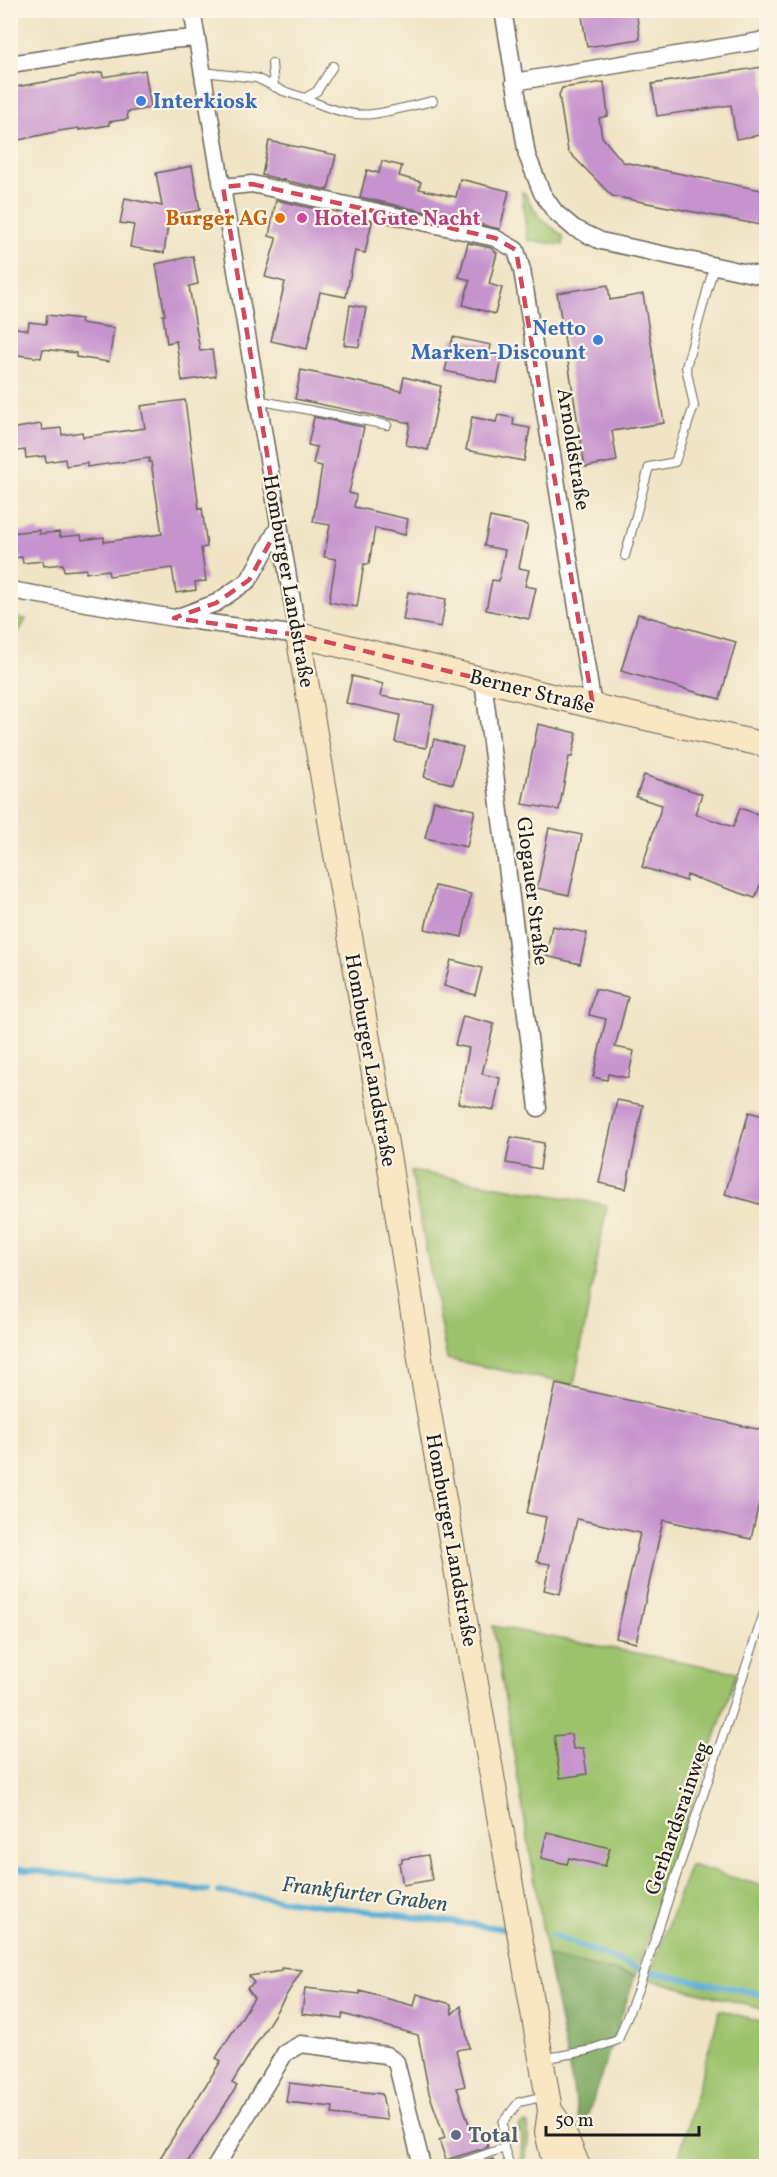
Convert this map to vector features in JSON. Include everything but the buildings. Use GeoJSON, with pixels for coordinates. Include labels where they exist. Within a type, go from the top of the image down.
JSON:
{"type":"FeatureCollection","features":[{"type":"Feature","properties":{"kind":"street","name":"Homburger Landstraße"},"geometry":{"type":"LineString","coordinates":[[192,10],[223,187],[256,399],[387,1150],[426,1395],[541,2060],[548,2103],[547,2132],[555,2166]]}},
{"type":"Feature","properties":{"kind":"street"},"geometry":{"type":"LineString","coordinates":[[503,10],[527,155],[542,193],[555,212],[574,228],[601,241],[766,277]]}},
{"type":"Feature","properties":{"kind":"street"},"geometry":{"type":"LineString","coordinates":[[10,64],[169,40],[197,38]]}},
{"type":"Feature","properties":{"kind":"street"},"geometry":{"type":"LineString","coordinates":[[514,82],[766,40]]}},
{"type":"Feature","properties":{"kind":"street","name":"Arnoldstraße"},"geometry":{"type":"LineString","coordinates":[[223,187],[252,184],[495,238],[516,250],[522,270],[593,706]]}},
{"type":"Feature","properties":{"kind":"street"},"geometry":{"type":"LineString","coordinates":[[174,618],[216,603],[249,580],[279,526]]}},
{"type":"Feature","properties":{"kind":"street"},"geometry":{"type":"LineString","coordinates":[[10,590],[174,618],[298,635]]}},
{"type":"Feature","properties":{"kind":"street","name":"Berner Straße"},"geometry":{"type":"LineString","coordinates":[[298,635],[593,706],[764,742]]}},
{"type":"Feature","properties":{"kind":"street","name":"Glogauer Straße"},"geometry":{"type":"LineString","coordinates":[[483,680],[538,1108]]}},
{"type":"Feature","properties":{"kind":"street"},"geometry":{"type":"LineString","coordinates":[[216,2166],[285,2053],[301,2044],[386,2055],[396,2062],[422,2166]]}},
{"type":"Feature","properties":{"kind":"street","name":"Homburger Landstraße"},"geometry":{"type":"LineString","coordinates":[[548,2103],[561,2126],[578,2166]]}},
{"type":"Feature","properties":{"kind":"lane"},"geometry":{"type":"LineString","coordinates":[[272,63],[273,87]]}},
{"type":"Feature","properties":{"kind":"lane"},"geometry":{"type":"LineString","coordinates":[[304,98],[317,91],[333,66]]}},
{"type":"Feature","properties":{"kind":"lane"},"geometry":{"type":"LineString","coordinates":[[203,72],[256,78],[273,87],[343,111],[371,114],[433,101]]}},
{"type":"Feature","properties":{"kind":"lane"},"geometry":{"type":"LineString","coordinates":[[625,556],[649,467],[675,462],[694,406],[686,367],[714,266]]}},
{"type":"Feature","properties":{"kind":"lane"},"geometry":{"type":"LineString","coordinates":[[256,399],[387,425]]}},
{"type":"Feature","properties":{"kind":"lane","name":"Gerhardsrainweg"},"geometry":{"type":"LineString","coordinates":[[541,2060],[586,2051],[618,2040],[647,1962],[766,1607]]}},
{"type":"Feature","properties":{"kind":"lane"},"geometry":{"type":"LineString","coordinates":[[510,2166],[504,2148],[503,2122],[519,2103],[548,2103]]}},
{"type":"Feature","properties":{"kind":"lane"},"geometry":{"type":"LineString","coordinates":[[452,2166],[504,2148]]}},
{"type":"Feature","properties":{"kind":"highlighted area"},"geometry":{"type":"Polygon","coordinates":[[[252,184],[495,238],[516,250],[593,706],[298,635],[174,618],[216,603],[249,580],[279,526],[223,187],[252,184]]]}},
{"type":"Feature","properties":{"kind":"green space"},"geometry":{"type":"Polygon","coordinates":[[[522,192],[539,217],[563,236],[563,245],[527,240],[522,192]]]}},
{"type":"Feature","properties":{"kind":"green space"},"geometry":{"type":"Polygon","coordinates":[[[10,617],[26,619],[11,647],[10,617]]]}},
{"type":"Feature","properties":{"kind":"green space"},"geometry":{"type":"Polygon","coordinates":[[[411,1171],[607,1205],[574,1385],[447,1359],[411,1171]]]}},
{"type":"Feature","properties":{"kind":"green space"},"geometry":{"type":"Polygon","coordinates":[[[493,1626],[737,1672],[635,1976],[547,1956],[493,1626]]]}},
{"type":"Feature","properties":{"kind":"green space"},"geometry":{"type":"Polygon","coordinates":[[[690,1865],[766,1887],[766,2010],[648,1979],[690,1865]]]}},
{"type":"Feature","properties":{"kind":"green space"},"geometry":{"type":"Polygon","coordinates":[[[547,1956],[635,1976],[588,2114],[580,2124],[547,1956]]]}},
{"type":"Feature","properties":{"kind":"green space"},"geometry":{"type":"Polygon","coordinates":[[[720,2010],[766,2023],[766,2166],[676,2166],[720,2010]]]}},
{"type":"Feature","properties":{"kind":"green space"},"geometry":{"type":"Polygon","coordinates":[[[524,2123],[528,2124],[528,2140],[525,2166],[521,2166],[522,2135],[518,2130],[524,2123]]]}},
{"type":"Feature","properties":{"kind":"waterway","name":"Frankfurter Graben"},"geometry":{"type":"LineString","coordinates":[[10,1868],[208,1891]]}},
{"type":"Feature","properties":{"kind":"waterway","name":"Frankfurter Graben"},"geometry":{"type":"LineString","coordinates":[[219,1892],[506,1929]]}},
{"type":"Feature","properties":{"kind":"waterway","name":"Frankfurter Graben"},"geometry":{"type":"LineString","coordinates":[[552,1935],[640,1969]]}},
{"type":"Feature","properties":{"kind":"waterway"},"geometry":{"type":"LineString","coordinates":[[650,1972],[766,1995]]}},
{"type":"Feature","properties":{"kind":"place","name":"Interkiosk"},"geometry":{"type":"Point","coordinates":[141,101]}},
{"type":"Feature","properties":{"kind":"place","name":"Burger AG"},"geometry":{"type":"Point","coordinates":[280,218]}},
{"type":"Feature","properties":{"kind":"place","name":"Hotel Gute Nacht"},"geometry":{"type":"Point","coordinates":[302,218]}},
{"type":"Feature","properties":{"kind":"place","name":"Netto Marken-Discount"},"geometry":{"type":"Point","coordinates":[598,340]}},
{"type":"Feature","properties":{"kind":"place","name":"Total"},"geometry":{"type":"Point","coordinates":[456,2135]}}]}
